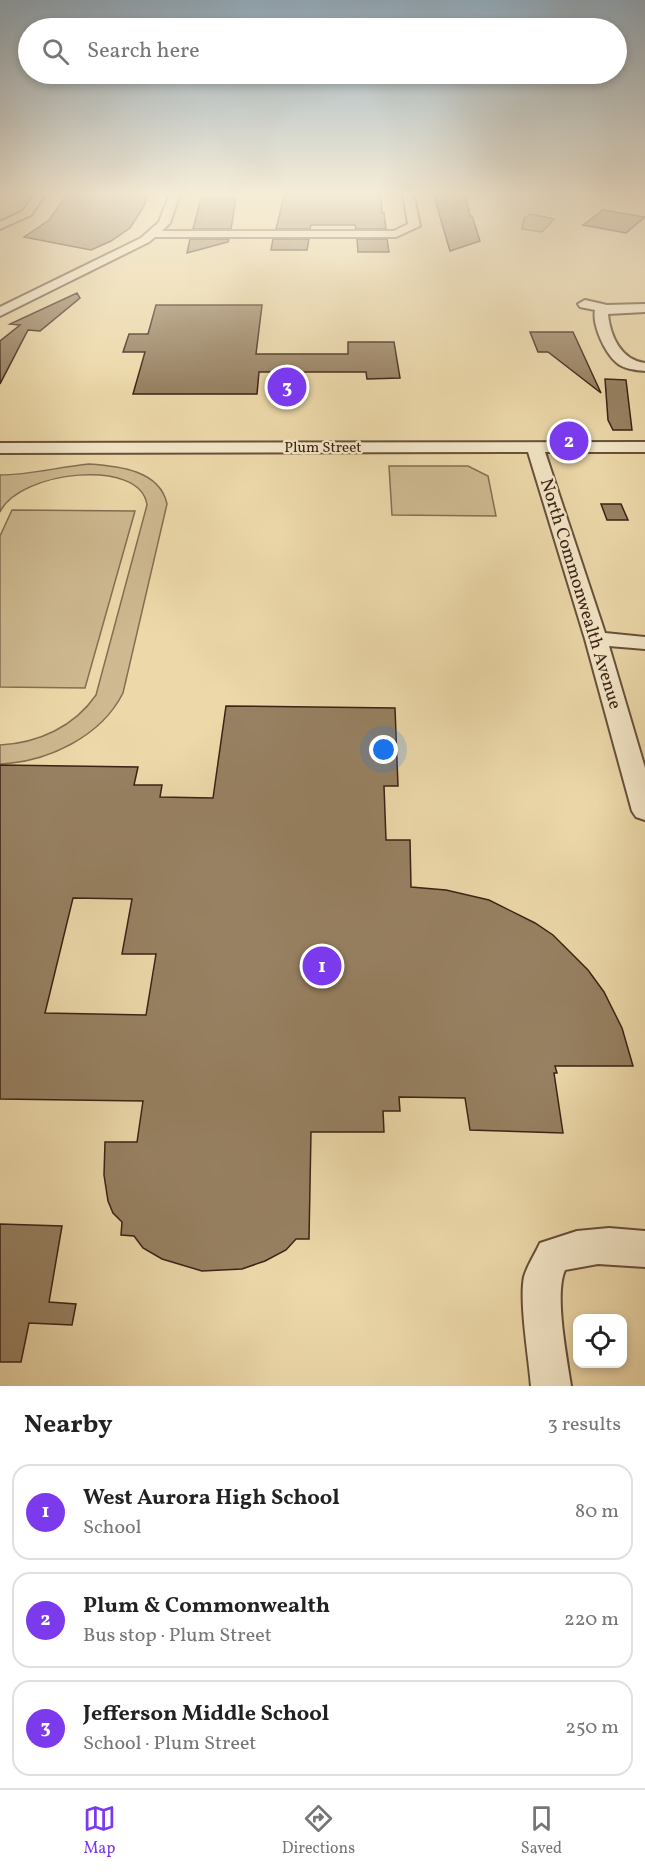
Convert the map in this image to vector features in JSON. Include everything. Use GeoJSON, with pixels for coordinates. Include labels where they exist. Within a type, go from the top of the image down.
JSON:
{"type":"FeatureCollection","features":[{"type":"Feature","properties":{"kind":"street"},"geometry":{"type":"LineString","coordinates":[[0,312],[111,258]]}},
{"type":"Feature","properties":{"kind":"street"},"geometry":{"type":"LineString","coordinates":[[585,304],[606,309],[645,308]]}},
{"type":"Feature","properties":{"kind":"street"},"geometry":{"type":"LineString","coordinates":[[606,309],[601,312],[600,319],[620,358],[628,363],[645,367]]}},
{"type":"Feature","properties":{"kind":"street","name":"North Commonwealth Avenue"},"geometry":{"type":"LineString","coordinates":[[535,447],[562,538],[596,639],[645,811]]}},
{"type":"Feature","properties":{"kind":"street","name":"Plum Street"},"geometry":{"type":"LineString","coordinates":[[0,448],[645,447]]}},
{"type":"Feature","properties":{"kind":"street"},"geometry":{"type":"LineString","coordinates":[[596,639],[645,643]]}},
{"type":"Feature","properties":{"kind":"street"},"geometry":{"type":"LineString","coordinates":[[551,1386],[543,1312],[542,1278],[553,1256],[580,1247],[645,1250]]}},
{"type":"Feature","properties":{"kind":"shaded area"},"geometry":{"type":"Polygon","coordinates":[[[89,464],[112,466],[147,477],[163,493],[167,504],[123,693],[101,722],[71,744],[36,758],[0,764],[0,745],[28,741],[54,731],[77,716],[96,695],[147,505],[140,490],[124,480],[103,475],[78,475],[53,479],[30,487],[12,498],[0,512],[0,475],[89,464]]]}},
{"type":"Feature","properties":{"kind":"shaded area"},"geometry":{"type":"Polygon","coordinates":[[[389,466],[468,466],[488,476],[496,516],[392,515],[389,466]]]}},
{"type":"Feature","properties":{"kind":"shaded area"},"geometry":{"type":"Polygon","coordinates":[[[12,510],[135,511],[85,688],[0,687],[0,536],[12,510]]]}},
{"type":"Feature","properties":{"kind":"building"},"geometry":{"type":"Polygon","coordinates":[[[77,293],[80,298],[40,331],[28,330],[0,384],[0,341],[20,325],[10,324],[77,293]]]}},
{"type":"Feature","properties":{"kind":"building"},"geometry":{"type":"Polygon","coordinates":[[[156,305],[262,305],[256,354],[348,354],[348,342],[394,342],[400,378],[367,379],[366,372],[259,372],[257,394],[133,394],[145,352],[123,352],[129,334],[148,334],[156,305]]]}},
{"type":"Feature","properties":{"kind":"building"},"geometry":{"type":"Polygon","coordinates":[[[530,332],[573,332],[601,393],[548,352],[538,352],[530,332]]]}},
{"type":"Feature","properties":{"kind":"building"},"geometry":{"type":"Polygon","coordinates":[[[605,379],[626,380],[632,430],[613,430],[608,420],[605,379]]]}},
{"type":"Feature","properties":{"kind":"building"},"geometry":{"type":"Polygon","coordinates":[[[601,504],[621,504],[628,520],[607,520],[601,504]]]}},
{"type":"Feature","properties":{"kind":"building"},"geometry":{"type":"Polygon","coordinates":[[[226,706],[395,708],[398,786],[384,786],[386,840],[410,840],[411,887],[446,890],[489,900],[535,923],[553,935],[588,970],[604,992],[622,1028],[633,1066],[555,1066],[557,1073],[554,1073],[563,1133],[470,1130],[465,1098],[399,1097],[400,1111],[383,1111],[384,1132],[311,1132],[309,1239],[296,1239],[286,1250],[242,1269],[202,1271],[162,1259],[143,1248],[134,1236],[121,1235],[122,1222],[113,1213],[108,1201],[104,1175],[105,1142],[137,1142],[143,1101],[0,1099],[0,765],[138,767],[134,785],[162,785],[160,797],[213,798],[226,706]],[[73,898],[45,1013],[146,1015],[156,954],[122,954],[132,899],[73,898]]]}},
{"type":"Feature","properties":{"kind":"building"},"geometry":{"type":"Polygon","coordinates":[[[0,1224],[62,1226],[49,1302],[76,1304],[72,1325],[29,1323],[21,1362],[0,1362],[0,1224]]]}},
{"type":"Feature","properties":{"kind":"place","name":"Jefferson Middle School"},"geometry":{"type":"Point","coordinates":[287,387]}},
{"type":"Feature","properties":{"kind":"place","name":"Plum & Commonwealth"},"geometry":{"type":"Point","coordinates":[569,441]}},
{"type":"Feature","properties":{"kind":"place","name":"West Aurora High School"},"geometry":{"type":"Point","coordinates":[322,966]}}]}
